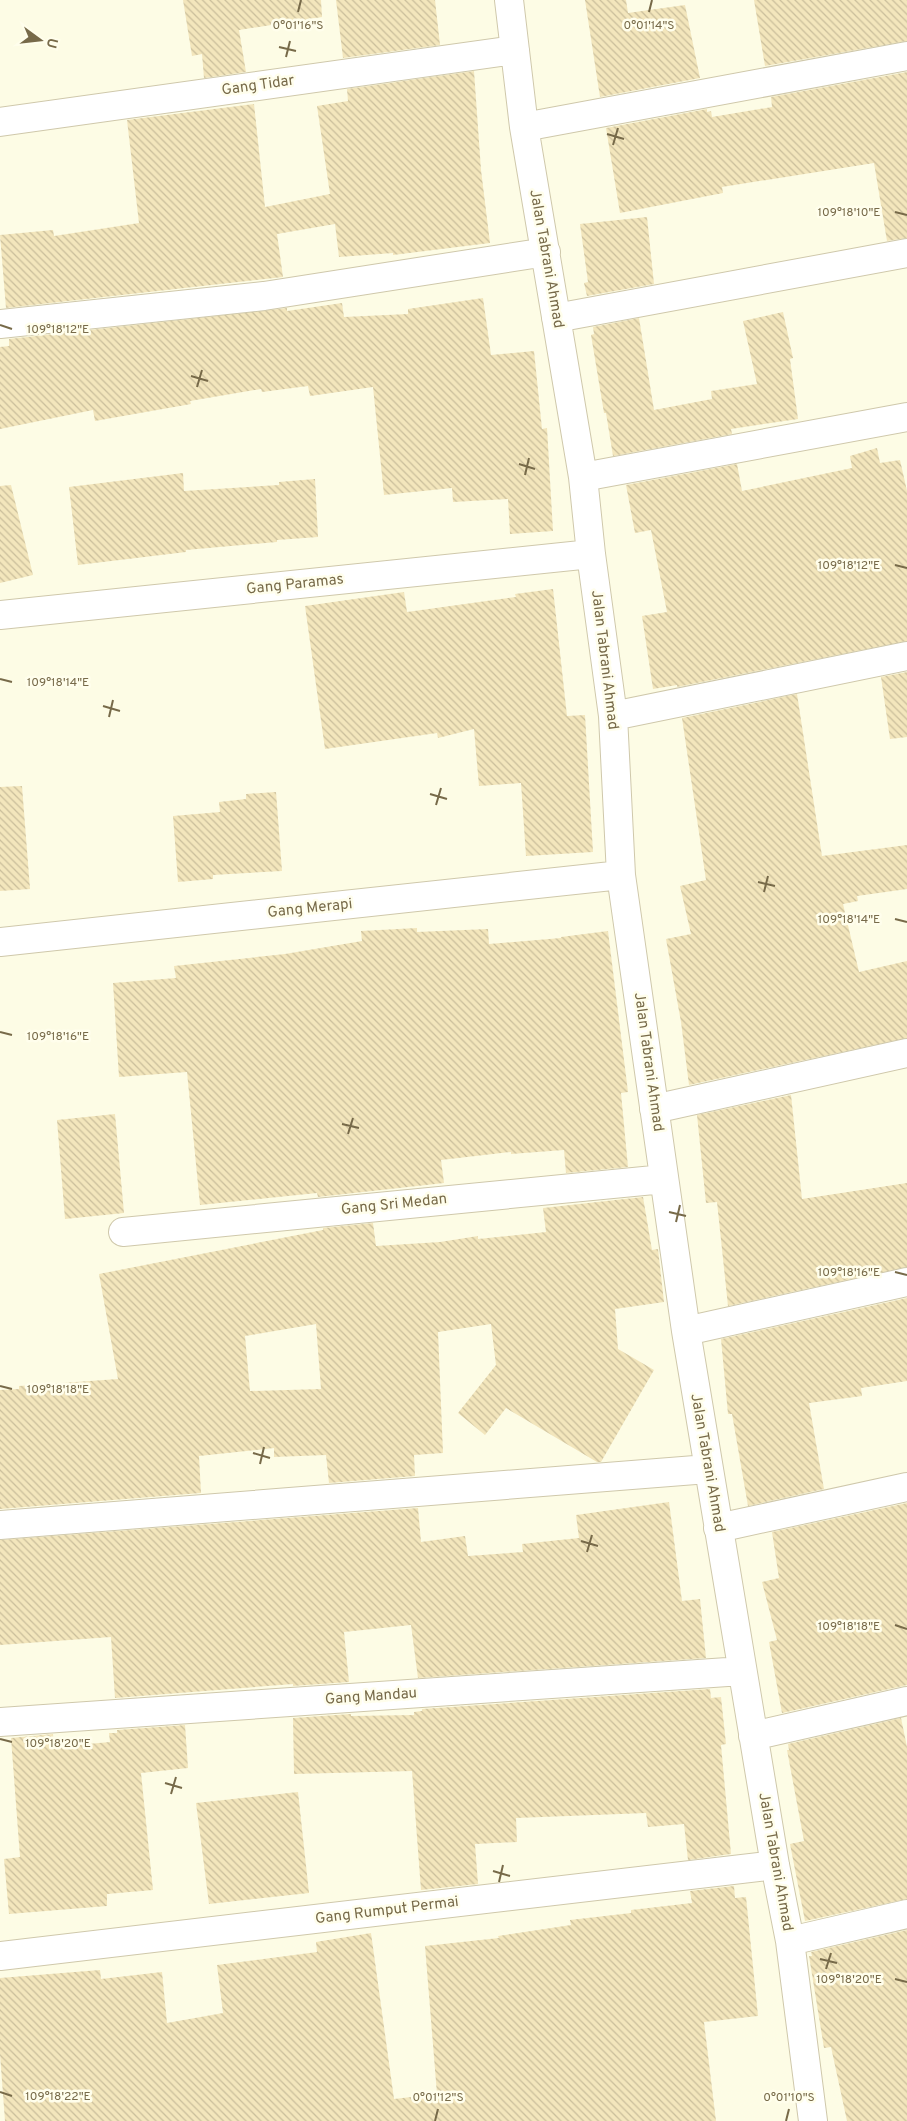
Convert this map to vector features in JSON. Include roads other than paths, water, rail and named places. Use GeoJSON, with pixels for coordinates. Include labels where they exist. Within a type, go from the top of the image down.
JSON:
{"type":"FeatureCollection","features":[{"type":"Feature","properties":{"kind":"street","name":"Jalan Tabrani Ahmad"},"geometry":{"type":"LineString","coordinates":[[509,0],[524,127],[583,477],[590,554],[614,716],[621,875],[664,1179],[708,1469],[775,1866],[790,1941],[813,2121]]}},
{"type":"Feature","properties":{"kind":"street","name":"Gang Tidar"},"geometry":{"type":"LineString","coordinates":[[0,122],[515,50]]}},
{"type":"Feature","properties":{"kind":"street"},"geometry":{"type":"LineString","coordinates":[[524,127],[907,56]]}},
{"type":"Feature","properties":{"kind":"street"},"geometry":{"type":"LineString","coordinates":[[0,324],[264,296],[546,252]]}},
{"type":"Feature","properties":{"kind":"street"},"geometry":{"type":"LineString","coordinates":[[556,318],[907,254]]}},
{"type":"Feature","properties":{"kind":"street"},"geometry":{"type":"LineString","coordinates":[[583,477],[907,417]]}},
{"type":"Feature","properties":{"kind":"street","name":"Gang Paramas"},"geometry":{"type":"LineString","coordinates":[[0,616],[590,554]]}},
{"type":"Feature","properties":{"kind":"street"},"geometry":{"type":"LineString","coordinates":[[614,716],[907,656]]}},
{"type":"Feature","properties":{"kind":"street","name":"Gang Merapi"},"geometry":{"type":"LineString","coordinates":[[0,942],[621,875]]}},
{"type":"Feature","properties":{"kind":"street"},"geometry":{"type":"LineString","coordinates":[[654,1108],[907,1053]]}},
{"type":"Feature","properties":{"kind":"street","name":"Gang Sri Medan"},"geometry":{"type":"LineString","coordinates":[[123,1232],[664,1179]]}},
{"type":"Feature","properties":{"kind":"street"},"geometry":{"type":"LineString","coordinates":[[686,1331],[907,1282]]}},
{"type":"Feature","properties":{"kind":"street"},"geometry":{"type":"LineString","coordinates":[[0,1525],[708,1469]]}},
{"type":"Feature","properties":{"kind":"street"},"geometry":{"type":"LineString","coordinates":[[718,1528],[907,1487]]}},
{"type":"Feature","properties":{"kind":"street","name":"Gang Mandau"},"geometry":{"type":"LineString","coordinates":[[0,1722],[742,1671]]}},
{"type":"Feature","properties":{"kind":"street"},"geometry":{"type":"LineString","coordinates":[[753,1736],[907,1701]]}},
{"type":"Feature","properties":{"kind":"street","name":"Gang Rumput Permai"},"geometry":{"type":"LineString","coordinates":[[0,1956],[775,1866]]}},
{"type":"Feature","properties":{"kind":"street"},"geometry":{"type":"LineString","coordinates":[[790,1941],[907,1914]]}}]}
